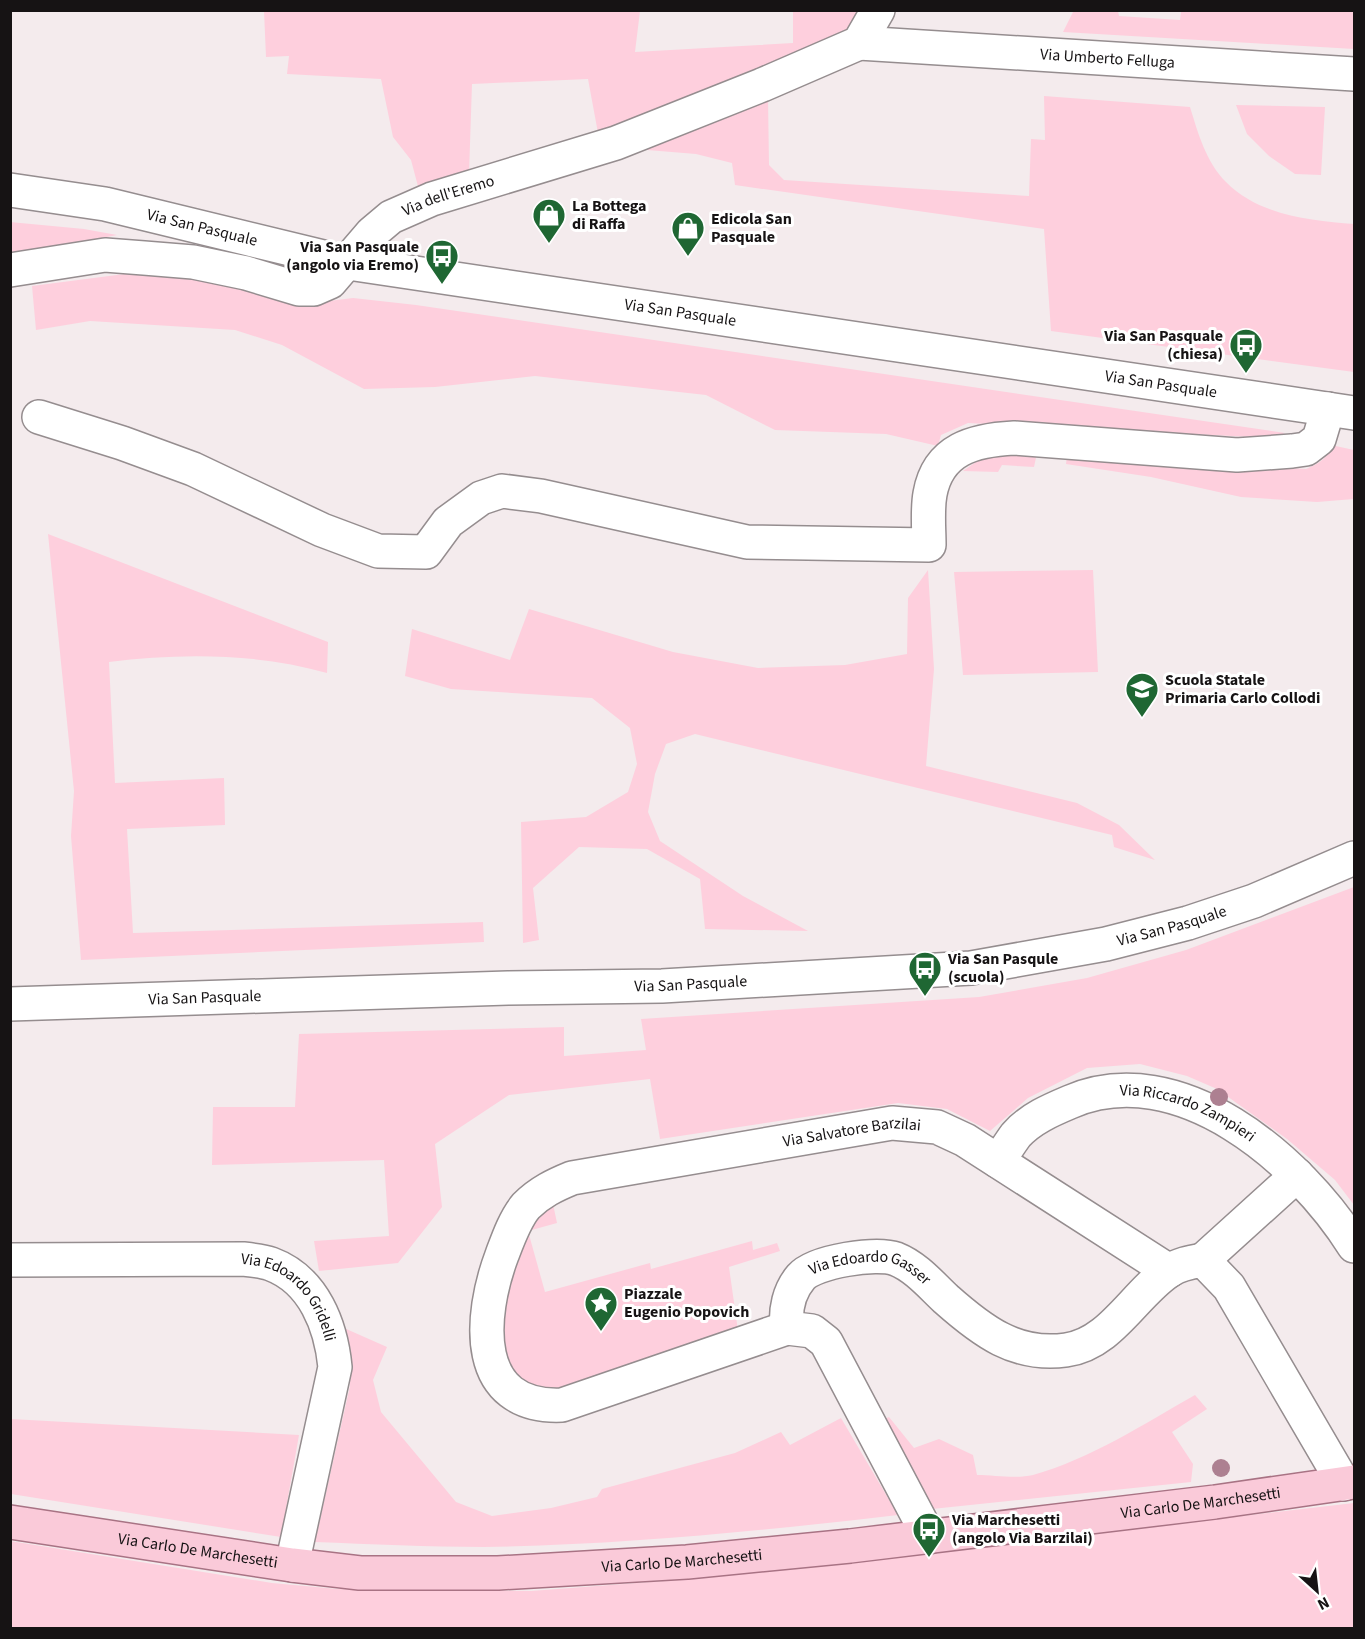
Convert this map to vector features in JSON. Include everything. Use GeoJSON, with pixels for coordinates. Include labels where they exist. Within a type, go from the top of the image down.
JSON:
{"type":"FeatureCollection","features":[{"type":"Feature","properties":{"kind":"main road","name":"Via Carlo De Marchesetti"},"geometry":{"type":"LineString","coordinates":[[10,1522],[292,1565],[360,1573],[498,1573],[687,1562],[930,1537],[1349,1483]]}},
{"type":"Feature","properties":{"kind":"street"},"geometry":{"type":"LineString","coordinates":[[859,43],[878,10]]}},
{"type":"Feature","properties":{"kind":"street","name":"Via Umberto Felluga"},"geometry":{"type":"LineString","coordinates":[[859,43],[1354,74]]}},
{"type":"Feature","properties":{"kind":"street","name":"Via dell'Eremo"},"geometry":{"type":"LineString","coordinates":[[10,270],[105,255],[193,262],[246,273],[298,289],[314,289],[330,282],[372,233],[391,217],[421,204],[616,142],[762,85],[859,43]]}},
{"type":"Feature","properties":{"kind":"street","name":"Via San Pasquale"},"geometry":{"type":"LineString","coordinates":[[10,190],[105,204],[348,263],[1341,411]]}},
{"type":"Feature","properties":{"kind":"street"},"geometry":{"type":"LineString","coordinates":[[39,417],[122,443],[193,469],[322,530],[378,550],[426,552],[448,522],[481,498],[502,491],[552,498],[747,542],[929,545],[930,493],[943,462],[962,448],[982,439],[1014,438],[1237,454],[1292,451],[1306,449],[1319,439],[1341,411]]}},
{"type":"Feature","properties":{"kind":"street","name":"Via San Pasquale"},"geometry":{"type":"LineString","coordinates":[[10,1004],[508,988],[662,986],[971,968],[1106,944],[1188,923],[1254,900],[1354,858]]}},
{"type":"Feature","properties":{"kind":"street","name":"Via Riccardo Zampieri"},"geometry":{"type":"LineString","coordinates":[[998,1161],[1017,1135],[1032,1121],[1054,1109],[1109,1090],[1143,1089],[1200,1106],[1246,1133],[1297,1175],[1334,1214],[1354,1246]]}},
{"type":"Feature","properties":{"kind":"street","name":"Via Salvatore Barzilai"},"geometry":{"type":"LineString","coordinates":[[788,1328],[562,1405],[541,1406],[519,1398],[501,1381],[491,1365],[486,1341],[486,1310],[495,1274],[516,1224],[525,1208],[544,1190],[572,1178],[892,1123],[937,1126],[998,1161],[1169,1271]]}},
{"type":"Feature","properties":{"kind":"street","name":"Via Edoardo Gasser"},"geometry":{"type":"LineString","coordinates":[[788,1328],[785,1314],[789,1300],[802,1276],[836,1261],[870,1256],[896,1259],[924,1276],[947,1299],[1007,1344],[1030,1351],[1068,1350],[1102,1335],[1134,1301],[1169,1271],[1203,1260],[1297,1175]]}},
{"type":"Feature","properties":{"kind":"street","name":"Via Edoardo Gridelli"},"geometry":{"type":"LineString","coordinates":[[10,1260],[243,1259],[271,1264],[291,1276],[308,1291],[325,1320],[332,1339],[335,1367],[292,1565]]}},
{"type":"Feature","properties":{"kind":"street"},"geometry":{"type":"LineString","coordinates":[[1203,1260],[1229,1287],[1349,1483]]}},
{"type":"Feature","properties":{"kind":"street"},"geometry":{"type":"LineString","coordinates":[[788,1328],[812,1331],[825,1342],[930,1537]]}},
{"type":"Feature","properties":{"kind":"shaded area"},"geometry":{"type":"Polygon","coordinates":[[[1074,10],[1118,11],[1119,16],[1180,20],[1181,11],[1354,11],[1354,49],[1063,32],[1074,10]]]}},
{"type":"Feature","properties":{"kind":"shaded area"},"geometry":{"type":"Polygon","coordinates":[[[264,11],[640,11],[635,52],[793,43],[793,11],[861,11],[843,35],[598,133],[588,79],[472,84],[469,174],[419,190],[411,160],[393,137],[381,79],[287,74],[289,56],[266,57],[264,11]]]}},
{"type":"Feature","properties":{"kind":"shaded area"},"geometry":{"type":"Polygon","coordinates":[[[1044,96],[1190,107],[1213,166],[1239,193],[1253,202],[1286,214],[1320,221],[1354,224],[1354,372],[1051,331],[1044,229],[735,185],[732,163],[696,154],[635,149],[768,98],[769,165],[784,180],[1029,196],[1031,139],[1045,140],[1044,96]]]}},
{"type":"Feature","properties":{"kind":"shaded area"},"geometry":{"type":"Polygon","coordinates":[[[1236,105],[1325,107],[1321,175],[1295,174],[1269,156],[1247,134],[1236,105]]]}},
{"type":"Feature","properties":{"kind":"shaded area"},"geometry":{"type":"Polygon","coordinates":[[[10,222],[84,229],[117,235],[11,256],[10,222]]]}},
{"type":"Feature","properties":{"kind":"shaded area"},"geometry":{"type":"Polygon","coordinates":[[[140,272],[192,277],[313,303],[353,298],[416,305],[1285,433],[1273,438],[968,423],[941,435],[938,446],[886,434],[775,430],[706,395],[535,376],[435,387],[364,389],[282,345],[235,330],[90,321],[36,330],[32,286],[140,272]]]}},
{"type":"Feature","properties":{"kind":"shaded area"},"geometry":{"type":"Polygon","coordinates":[[[1331,445],[1354,450],[1354,499],[1317,502],[1241,497],[1151,477],[1066,464],[1067,456],[1306,469],[1322,460],[1331,445]]]}},
{"type":"Feature","properties":{"kind":"shaded area"},"geometry":{"type":"Polygon","coordinates":[[[1037,453],[1034,467],[1002,465],[998,472],[963,471],[983,457],[1037,453]]]}},
{"type":"Feature","properties":{"kind":"shaded area"},"geometry":{"type":"Polygon","coordinates":[[[48,534],[328,642],[327,673],[300,666],[246,658],[191,656],[109,662],[115,783],[224,778],[225,825],[127,829],[133,933],[483,922],[484,942],[81,960],[71,836],[74,791],[48,534]]]}},
{"type":"Feature","properties":{"kind":"shaded area"},"geometry":{"type":"Polygon","coordinates":[[[928,570],[934,669],[926,766],[1077,803],[1119,825],[1155,860],[1114,847],[1112,835],[695,734],[666,744],[655,774],[648,812],[660,841],[743,896],[808,931],[705,929],[700,879],[647,849],[579,847],[533,888],[539,940],[523,943],[521,822],[586,817],[628,792],[637,764],[630,728],[592,698],[451,689],[405,676],[412,629],[510,660],[529,609],[673,652],[758,668],[845,665],[907,654],[908,598],[928,570]]]}},
{"type":"Feature","properties":{"kind":"shaded area"},"geometry":{"type":"Polygon","coordinates":[[[1093,570],[1098,672],[963,675],[954,572],[1093,570]]]}},
{"type":"Feature","properties":{"kind":"shaded area"},"geometry":{"type":"Polygon","coordinates":[[[1354,887],[1354,1205],[1335,1180],[1287,1139],[1217,1089],[1187,1076],[1140,1064],[1087,1068],[1028,1098],[990,1131],[947,1109],[898,1103],[660,1139],[650,1079],[509,1095],[435,1144],[442,1207],[398,1263],[319,1271],[314,1241],[389,1236],[384,1160],[212,1165],[213,1107],[295,1107],[299,1034],[564,1027],[564,1056],[646,1050],[641,1019],[979,997],[1087,978],[1186,950],[1354,887]]]}},
{"type":"Feature","properties":{"kind":"shaded area"},"geometry":{"type":"Polygon","coordinates":[[[553,1204],[557,1223],[528,1231],[545,1292],[650,1263],[651,1269],[752,1241],[753,1250],[777,1243],[780,1251],[729,1267],[738,1331],[557,1392],[534,1386],[517,1375],[507,1360],[501,1342],[499,1322],[506,1279],[524,1231],[533,1217],[553,1204]]]}},
{"type":"Feature","properties":{"kind":"shaded area"},"geometry":{"type":"Polygon","coordinates":[[[344,1328],[387,1347],[373,1380],[381,1412],[456,1502],[492,1516],[551,1508],[597,1497],[602,1489],[735,1453],[781,1432],[790,1445],[841,1418],[898,1515],[743,1532],[536,1546],[421,1546],[315,1542],[350,1386],[344,1328]]]}},
{"type":"Feature","properties":{"kind":"shaded area"},"geometry":{"type":"Polygon","coordinates":[[[1195,1395],[1207,1409],[1172,1432],[1193,1464],[1191,1482],[932,1509],[882,1420],[889,1417],[914,1448],[939,1439],[973,1455],[977,1475],[1027,1476],[1054,1468],[1096,1450],[1195,1395]]]}},
{"type":"Feature","properties":{"kind":"shaded area"},"geometry":{"type":"Polygon","coordinates":[[[11,1419],[299,1435],[281,1537],[11,1494],[11,1419]]]}},
{"type":"Feature","properties":{"kind":"shaded area"},"geometry":{"type":"Polygon","coordinates":[[[1354,1503],[1354,1628],[11,1628],[10,1541],[272,1583],[338,1589],[531,1591],[703,1578],[1354,1503]]]}},
{"type":"Feature","properties":{"kind":"place","name":"La Bottega di Raffa"},"geometry":{"type":"Point","coordinates":[549,244]}},
{"type":"Feature","properties":{"kind":"place","name":"Edicola San Pasquale"},"geometry":{"type":"Point","coordinates":[688,257]}},
{"type":"Feature","properties":{"kind":"place","name":"Via San Pasquale (angolo via Eremo)"},"geometry":{"type":"Point","coordinates":[442,285]}},
{"type":"Feature","properties":{"kind":"place","name":"Via San Pasquale (chiesa)"},"geometry":{"type":"Point","coordinates":[1246,374]}},
{"type":"Feature","properties":{"kind":"place","name":"Scuola Statale Primaria Carlo Collodi"},"geometry":{"type":"Point","coordinates":[1142,718]}},
{"type":"Feature","properties":{"kind":"place","name":"Via San Pasqule (scuola)"},"geometry":{"type":"Point","coordinates":[925,997]}},
{"type":"Feature","properties":{"kind":"place","name":"Piazzale Eugenio Popovich"},"geometry":{"type":"Point","coordinates":[601,1332]}},
{"type":"Feature","properties":{"kind":"place","name":"Via Marchesetti (angolo Via Barzilai)"},"geometry":{"type":"Point","coordinates":[929,1558]}}]}
